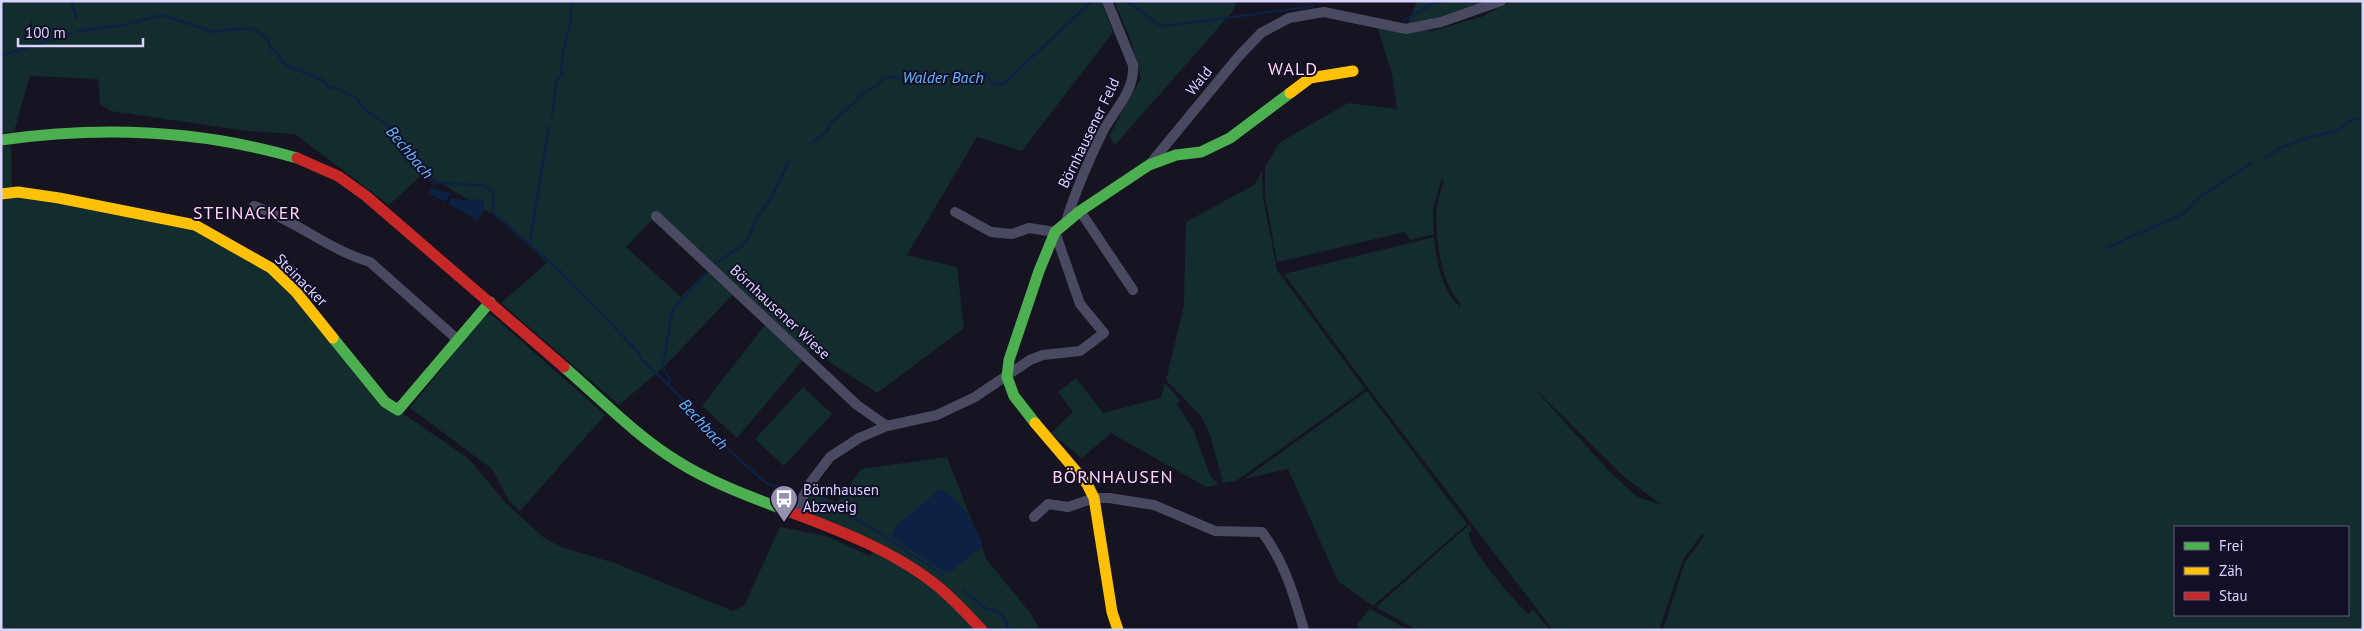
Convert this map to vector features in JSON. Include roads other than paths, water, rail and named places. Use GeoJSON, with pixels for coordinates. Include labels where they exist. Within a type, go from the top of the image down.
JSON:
{"type":"FeatureCollection","features":[{"type":"Feature","properties":{"kind":"street","name":"Börnhausener Feld"},"geometry":{"type":"LineString","coordinates":[[1066,222],[1072,202],[1103,132],[1126,95],[1134,75],[1133,65],[1107,1]]}},
{"type":"Feature","properties":{"kind":"street","name":"Wald"},"geometry":{"type":"LineString","coordinates":[[1150,165],[1239,56],[1261,34],[1289,18],[1324,12],[1406,29],[1441,22],[1501,1]]}},
{"type":"Feature","properties":{"kind":"street"},"geometry":{"type":"LineString","coordinates":[[1118,630],[1112,612],[1094,498],[1087,484],[1024,410],[1014,396],[1007,377],[1009,360],[1033,288],[1055,232],[1080,211],[1150,165],[1176,155],[1201,152],[1230,138],[1310,78],[1353,71]]}},
{"type":"Feature","properties":{"kind":"street"},"geometry":{"type":"LineString","coordinates":[[1,140],[61,133],[168,134],[267,150],[289,156],[337,176],[376,203],[620,417],[675,460],[718,482],[850,536],[923,576],[941,589],[982,630]]}},
{"type":"Feature","properties":{"kind":"street","name":"Steinacker"},"geometry":{"type":"LineString","coordinates":[[1,194],[18,192],[59,198],[196,225],[228,242],[271,268],[296,292],[385,402],[398,410],[490,302]]}},
{"type":"Feature","properties":{"kind":"street"},"geometry":{"type":"LineString","coordinates":[[254,206],[277,214],[356,258],[370,262],[458,340]]}},
{"type":"Feature","properties":{"kind":"street"},"geometry":{"type":"LineString","coordinates":[[1080,211],[1133,290]]}},
{"type":"Feature","properties":{"kind":"street"},"geometry":{"type":"LineString","coordinates":[[955,212],[990,232],[1012,234],[1029,228],[1055,232]]}},
{"type":"Feature","properties":{"kind":"street","name":"Börnhausener Wiese"},"geometry":{"type":"LineString","coordinates":[[656,216],[857,404],[886,426]]}},
{"type":"Feature","properties":{"kind":"street"},"geometry":{"type":"LineString","coordinates":[[794,514],[811,482],[830,457],[859,438],[886,426],[937,414],[975,397],[1030,360],[1043,355],[1080,351],[1104,333],[1080,304],[1055,232]]}},
{"type":"Feature","properties":{"kind":"street"},"geometry":{"type":"LineString","coordinates":[[1034,517],[1048,504],[1068,507],[1094,498],[1109,498],[1154,505],[1215,531],[1262,532],[1275,549],[1292,587],[1304,630]]}},
{"type":"Feature","properties":{"kind":"water"},"geometry":{"type":"Polygon","coordinates":[[[432,188],[451,193],[445,202],[428,193],[432,188]]]}},
{"type":"Feature","properties":{"kind":"water"},"geometry":{"type":"Polygon","coordinates":[[[452,198],[463,200],[484,199],[484,210],[478,221],[448,204],[452,198]]]}},
{"type":"Feature","properties":{"kind":"water"},"geometry":{"type":"Polygon","coordinates":[[[939,490],[947,493],[960,504],[982,542],[980,548],[948,574],[893,538],[892,534],[896,526],[939,490]]]}},
{"type":"Feature","properties":{"kind":"waterway"},"geometry":{"type":"LineString","coordinates":[[71,1],[77,19]]}},
{"type":"Feature","properties":{"kind":"waterway"},"geometry":{"type":"LineString","coordinates":[[552,117],[557,80],[562,75],[563,56],[570,24],[572,1]]}},
{"type":"Feature","properties":{"kind":"waterway","name":"Walder Bach"},"geometry":{"type":"LineString","coordinates":[[813,142],[827,131],[831,123],[857,100],[860,95],[878,85],[883,79],[893,76],[904,80],[912,80],[933,76],[940,81],[948,75],[987,74],[991,82],[1002,85],[1092,1]]}},
{"type":"Feature","properties":{"kind":"waterway","name":"Walder Bach"},"geometry":{"type":"LineString","coordinates":[[1127,1],[1158,24],[1165,26],[1314,6]]}},
{"type":"Feature","properties":{"kind":"waterway","name":"Walder Bach"},"geometry":{"type":"LineString","coordinates":[[1404,20],[1433,4],[1443,1]]}},
{"type":"Feature","properties":{"kind":"waterway","name":"Bechbach"},"geometry":{"type":"LineString","coordinates":[[79,31],[123,25],[162,15],[214,32],[253,28],[268,39],[271,49],[276,51],[284,64],[322,80],[329,87],[338,89],[356,98],[364,109],[392,128],[417,164],[433,182],[485,186],[492,191],[494,200],[492,212],[561,272],[638,352],[642,360],[682,398],[730,451],[766,483],[793,491]]}},
{"type":"Feature","properties":{"kind":"waterway","name":"Bechbach"},"geometry":{"type":"LineString","coordinates":[[1,56],[73,33]]}},
{"type":"Feature","properties":{"kind":"waterway"},"geometry":{"type":"LineString","coordinates":[[2266,157],[2280,148],[2307,138],[2338,130],[2351,120],[2363,118]]}},
{"type":"Feature","properties":{"kind":"waterway"},"geometry":{"type":"LineString","coordinates":[[530,243],[549,127]]}},
{"type":"Feature","properties":{"kind":"waterway","name":"Walder Bach"},"geometry":{"type":"LineString","coordinates":[[713,265],[742,246],[748,239],[758,216],[768,203],[789,161]]}},
{"type":"Feature","properties":{"kind":"waterway"},"geometry":{"type":"LineString","coordinates":[[2106,248],[2185,213],[2198,198],[2253,162]]}},
{"type":"Feature","properties":{"kind":"waterway","name":"Walder Bach"},"geometry":{"type":"LineString","coordinates":[[668,385],[670,380],[663,367],[672,311],[708,271]]}},
{"type":"Feature","properties":{"kind":"waterway","name":"Bechbach"},"geometry":{"type":"LineString","coordinates":[[820,498],[881,534],[943,575]]}},
{"type":"Feature","properties":{"kind":"waterway","name":"Bechbach"},"geometry":{"type":"LineString","coordinates":[[964,591],[985,608],[1002,613],[1009,630]]}},
{"type":"Feature","properties":{"kind":"place","name":"Börnhausen Abzweig"},"geometry":{"type":"Point","coordinates":[784,523]}},
{"type":"Feature","properties":{"kind":"district","name":"WALD"},"geometry":{"type":"Point","coordinates":[1293,69]}},
{"type":"Feature","properties":{"kind":"district","name":"STEINACKER"},"geometry":{"type":"Point","coordinates":[247,213]}},
{"type":"Feature","properties":{"kind":"district","name":"BÖRNHAUSEN"},"geometry":{"type":"Point","coordinates":[1113,477]}}]}
